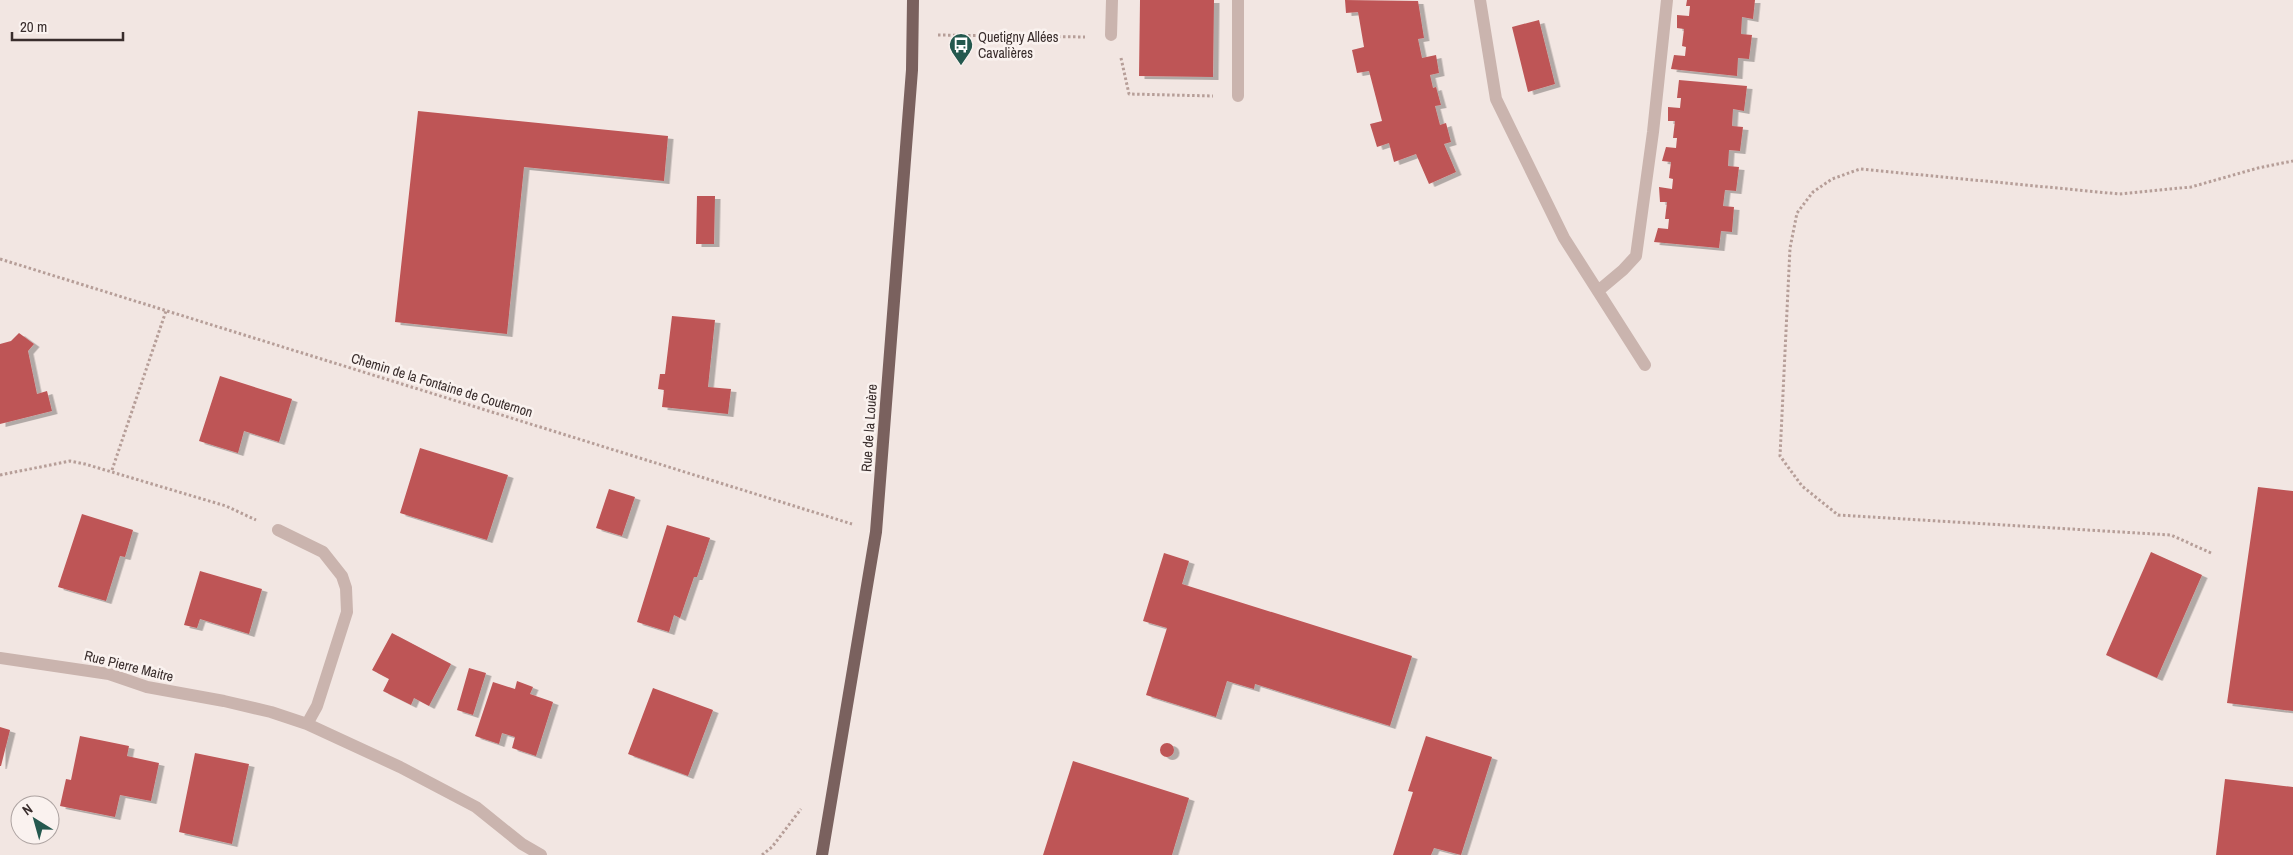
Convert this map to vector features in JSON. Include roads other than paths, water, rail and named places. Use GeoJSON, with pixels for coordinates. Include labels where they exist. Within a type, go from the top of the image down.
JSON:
{"type":"FeatureCollection","features":[{"type":"Feature","properties":{"kind":"main road","name":"Rue de la Louère"},"geometry":{"type":"LineString","coordinates":[[822,855],[876,532],[912,70],[913,0]]}},
{"type":"Feature","properties":{"kind":"street"},"geometry":{"type":"LineString","coordinates":[[1111,35],[1112,0]]}},
{"type":"Feature","properties":{"kind":"street"},"geometry":{"type":"LineString","coordinates":[[1238,0],[1238,96]]}},
{"type":"Feature","properties":{"kind":"street"},"geometry":{"type":"LineString","coordinates":[[1480,0],[1496,99],[1564,238],[1646,365]]}},
{"type":"Feature","properties":{"kind":"street"},"geometry":{"type":"LineString","coordinates":[[1598,291],[1624,270],[1636,256],[1653,132],[1667,0]]}},
{"type":"Feature","properties":{"kind":"street"},"geometry":{"type":"LineString","coordinates":[[278,530],[323,552],[342,576],[346,588],[347,612],[317,706],[307,724]]}},
{"type":"Feature","properties":{"kind":"street","name":"Rue Pierre Maitre"},"geometry":{"type":"LineString","coordinates":[[0,658],[108,674],[147,687],[224,701],[271,712],[307,724],[400,767],[476,807],[507,833],[541,855]]}},
{"type":"Feature","properties":{"kind":"place","name":"Quetigny Allées Cavalières"},"geometry":{"type":"Point","coordinates":[961,66]}}]}
